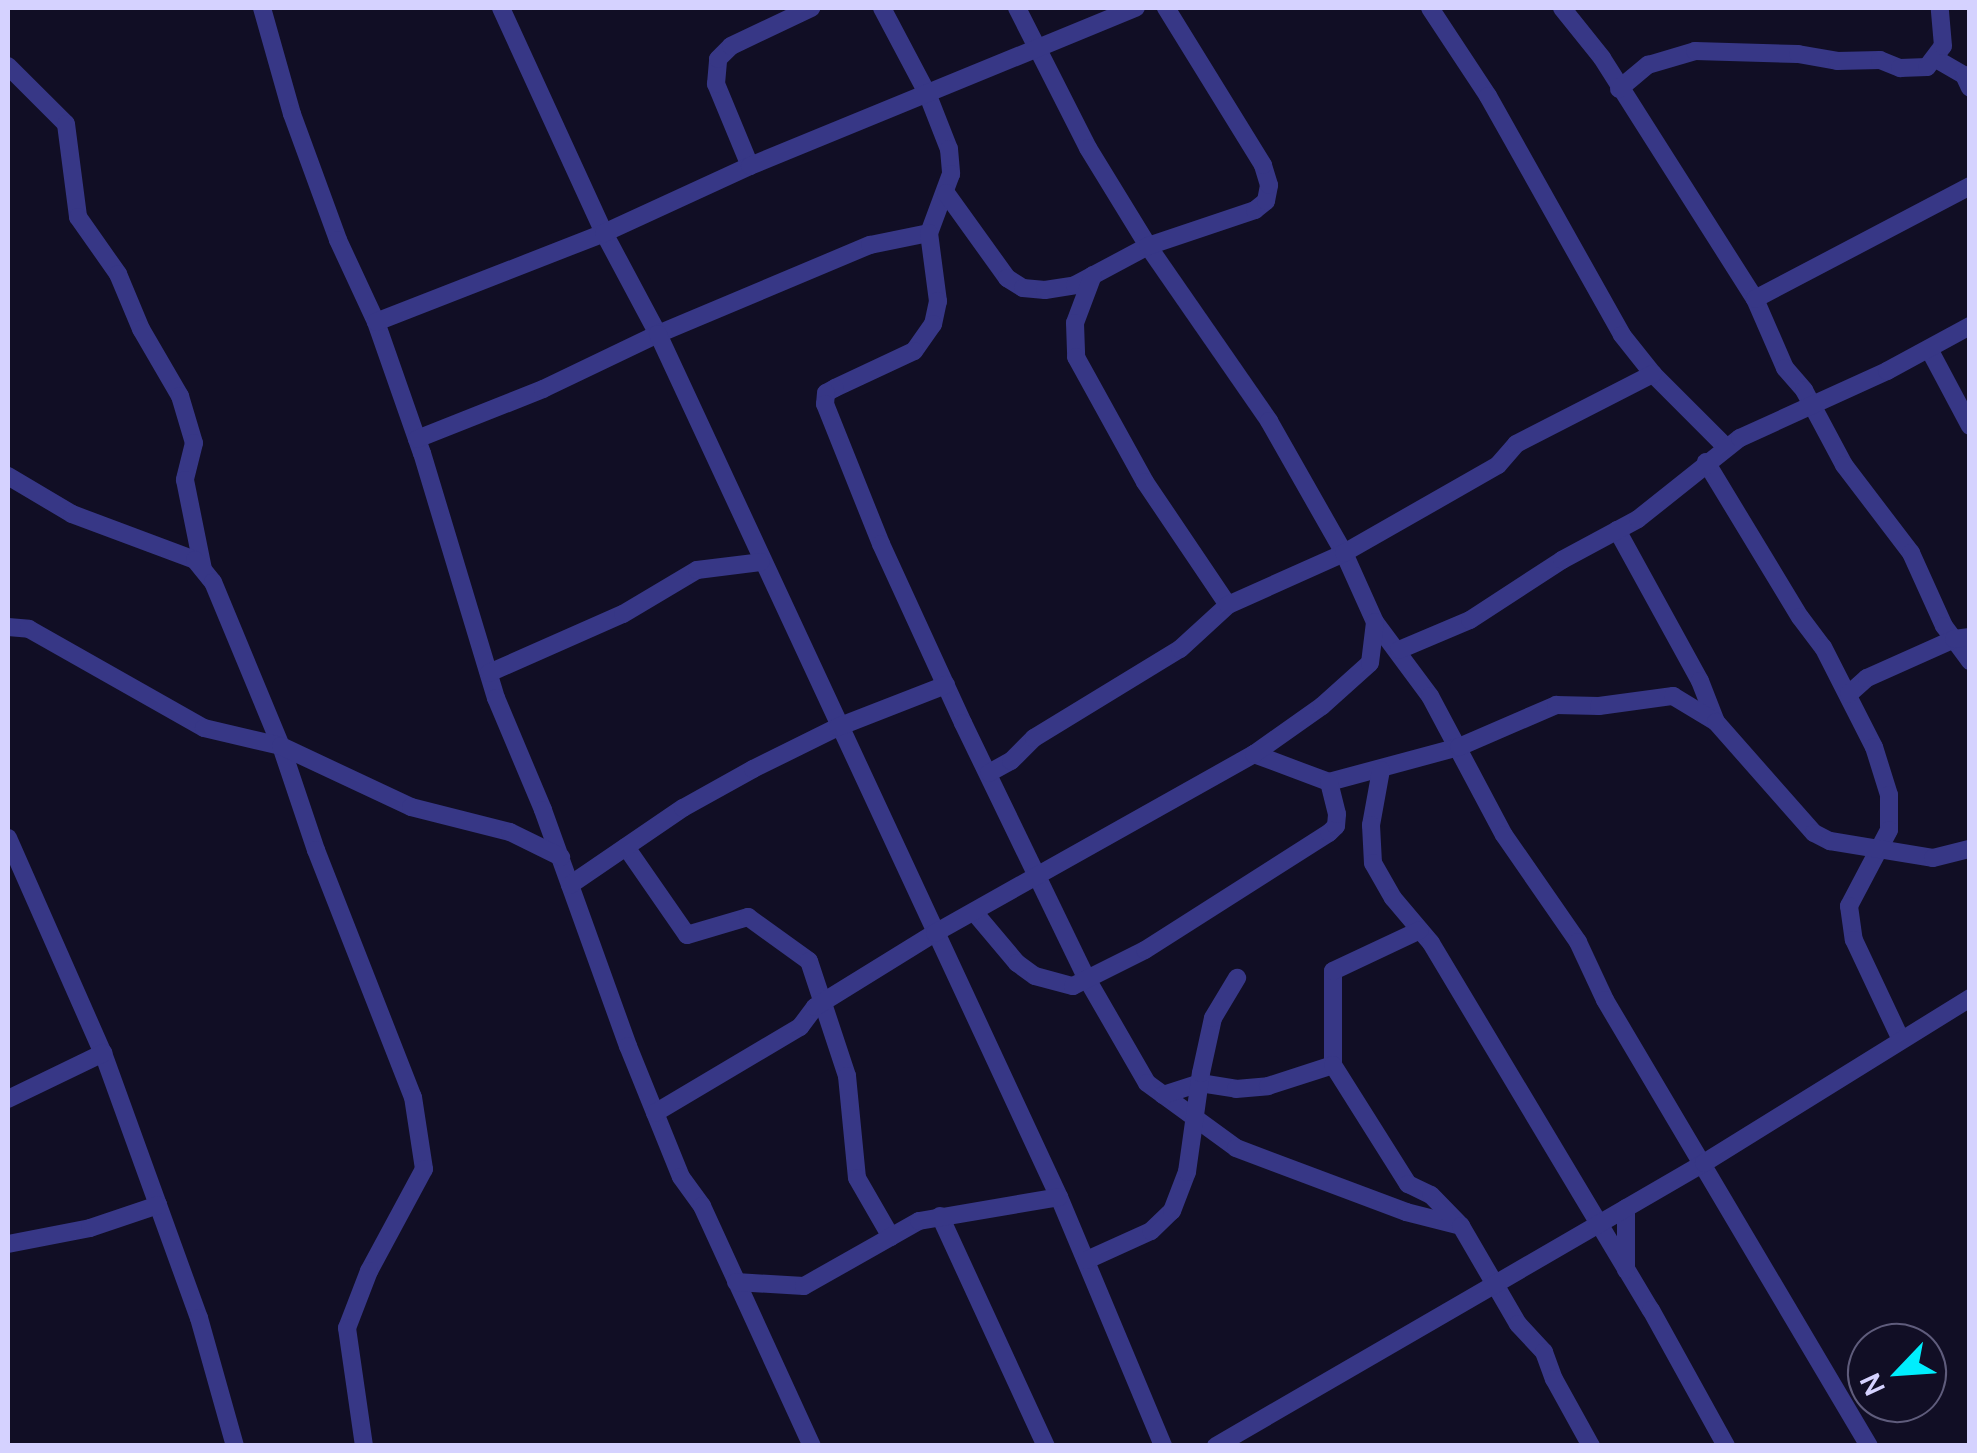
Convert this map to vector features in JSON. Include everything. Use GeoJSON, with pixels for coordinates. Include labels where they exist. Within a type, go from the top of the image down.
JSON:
{"type":"FeatureCollection","features":[{"type":"Feature","properties":{"kind":"street"},"geometry":{"type":"LineString","coordinates":[[262,8],[292,114],[338,240],[376,322],[417,439],[489,673],[655,1113],[681,1177],[702,1206],[812,1446]]}},
{"type":"Feature","properties":{"kind":"street"},"geometry":{"type":"LineString","coordinates":[[501,8],[604,233],[658,334],[1059,1197],[1163,1446]]}},
{"type":"Feature","properties":{"kind":"street"},"geometry":{"type":"LineString","coordinates":[[750,166],[716,84],[718,59],[731,46],[812,8]]}},
{"type":"Feature","properties":{"kind":"street"},"geometry":{"type":"LineString","coordinates":[[882,8],[927,93],[949,149],[951,174],[930,233],[938,301],[926,339],[914,351],[826,393],[825,404],[875,530],[946,685],[1088,979],[1147,1083],[1236,1148],[1406,1212],[1461,1226]]}},
{"type":"Feature","properties":{"kind":"street"},"geometry":{"type":"LineString","coordinates":[[1017,8],[1042,49],[1060,98],[1148,246],[1268,421],[1344,553],[1375,622],[1398,650],[1459,746],[1496,822],[1578,942],[1605,1000],[1869,1446]]}},
{"type":"Feature","properties":{"kind":"street"},"geometry":{"type":"LineString","coordinates":[[376,322],[604,233],[750,166],[1136,8]]}},
{"type":"Feature","properties":{"kind":"street"},"geometry":{"type":"LineString","coordinates":[[946,193],[1008,278],[1023,288],[1045,290],[1076,284],[1148,246],[1255,210],[1266,201],[1269,185],[1262,165],[1166,8]]}},
{"type":"Feature","properties":{"kind":"street"},"geometry":{"type":"LineString","coordinates":[[1430,8],[1488,96],[1622,335],[1653,374],[1726,447]]}},
{"type":"Feature","properties":{"kind":"street"},"geometry":{"type":"LineString","coordinates":[[1562,8],[1583,31],[1755,299],[1785,368],[1812,406],[1844,465],[1911,553],[1962,638],[1970,661]]}},
{"type":"Feature","properties":{"kind":"street"},"geometry":{"type":"LineString","coordinates":[[1619,89],[1648,65],[1694,51],[1798,54],[1837,61],[1880,60],[1917,70],[1936,59],[1943,46],[1940,8]]}},
{"type":"Feature","properties":{"kind":"street"},"geometry":{"type":"LineString","coordinates":[[1936,59],[1964,75],[1970,88]]}},
{"type":"Feature","properties":{"kind":"street"},"geometry":{"type":"LineString","coordinates":[[8,66],[66,124],[78,217],[118,274],[141,329],[180,396],[194,443],[185,480],[203,570]]}},
{"type":"Feature","properties":{"kind":"street"},"geometry":{"type":"LineString","coordinates":[[1755,299],[1970,186]]}},
{"type":"Feature","properties":{"kind":"street"},"geometry":{"type":"LineString","coordinates":[[417,439],[542,390],[658,334],[870,245],[930,233]]}},
{"type":"Feature","properties":{"kind":"street"},"geometry":{"type":"LineString","coordinates":[[1093,276],[1074,323],[1076,357],[1144,482],[1228,606]]}},
{"type":"Feature","properties":{"kind":"street"},"geometry":{"type":"LineString","coordinates":[[1398,650],[1470,620],[1617,530],[1726,447],[1970,326]]}},
{"type":"Feature","properties":{"kind":"street"},"geometry":{"type":"LineString","coordinates":[[1929,348],[1970,426]]}},
{"type":"Feature","properties":{"kind":"street"},"geometry":{"type":"LineString","coordinates":[[989,773],[1011,761],[1034,738],[1180,650],[1228,606],[1344,553],[1498,465],[1516,444],[1653,374]]}},
{"type":"Feature","properties":{"kind":"street"},"geometry":{"type":"LineString","coordinates":[[1706,462],[1850,694],[1889,796],[1889,830],[1882,850],[1849,906],[1854,940],[1901,1040]]}},
{"type":"Feature","properties":{"kind":"street"},"geometry":{"type":"LineString","coordinates":[[8,476],[72,514],[177,551],[213,582],[281,746],[316,850],[413,1097],[422,1135],[424,1169],[370,1271],[347,1328],[364,1446]]}},
{"type":"Feature","properties":{"kind":"street"},"geometry":{"type":"LineString","coordinates":[[1617,530],[1700,680],[1716,722]]}},
{"type":"Feature","properties":{"kind":"street"},"geometry":{"type":"LineString","coordinates":[[489,673],[624,614],[697,570],[761,562]]}},
{"type":"Feature","properties":{"kind":"street"},"geometry":{"type":"LineString","coordinates":[[655,1113],[800,1027],[824,1002],[935,933],[1254,754],[1322,706],[1370,663],[1375,622]]}},
{"type":"Feature","properties":{"kind":"street"},"geometry":{"type":"LineString","coordinates":[[8,626],[30,629],[204,728],[281,746],[412,806],[510,832],[561,857]]}},
{"type":"Feature","properties":{"kind":"street"},"geometry":{"type":"LineString","coordinates":[[1850,694],[1867,678],[1962,638]]}},
{"type":"Feature","properties":{"kind":"street"},"geometry":{"type":"LineString","coordinates":[[570,884],[701,798],[838,728],[946,685]]}},
{"type":"Feature","properties":{"kind":"street"},"geometry":{"type":"LineString","coordinates":[[1254,754],[1329,782],[1459,746],[1556,705],[1599,706],[1673,696],[1716,722],[1814,833],[1830,841],[1934,858],[1970,849]]}},
{"type":"Feature","properties":{"kind":"street"},"geometry":{"type":"LineString","coordinates":[[1381,770],[1371,825],[1372,863],[1393,898],[1420,930],[1599,1224],[1726,1446]]}},
{"type":"Feature","properties":{"kind":"street"},"geometry":{"type":"LineString","coordinates":[[974,912],[1017,964],[1035,976],[1073,986],[1145,950],[1329,833],[1336,826],[1336,814],[1329,782]]}},
{"type":"Feature","properties":{"kind":"street"},"geometry":{"type":"LineString","coordinates":[[8,838],[103,1052],[199,1318],[235,1446]]}},
{"type":"Feature","properties":{"kind":"street"},"geometry":{"type":"LineString","coordinates":[[626,847],[687,935],[748,916],[810,961],[847,1076],[857,1178],[891,1237]]}},
{"type":"Feature","properties":{"kind":"street"},"geometry":{"type":"LineString","coordinates":[[1420,930],[1333,971],[1332,1065],[1408,1184],[1431,1195],[1461,1226],[1518,1324],[1544,1352],[1591,1446]]}},
{"type":"Feature","properties":{"kind":"street"},"geometry":{"type":"LineString","coordinates":[[1087,1260],[1152,1231],[1172,1210],[1188,1172],[1214,1018],[1237,978]]}},
{"type":"Feature","properties":{"kind":"street"},"geometry":{"type":"LineString","coordinates":[[1216,1446],[1704,1163],[1970,998]]}},
{"type":"Feature","properties":{"kind":"street"},"geometry":{"type":"LineString","coordinates":[[8,1099],[103,1052]]}},
{"type":"Feature","properties":{"kind":"street"},"geometry":{"type":"LineString","coordinates":[[1163,1095],[1200,1083],[1236,1090],[1268,1086],[1332,1065]]}},
{"type":"Feature","properties":{"kind":"street"},"geometry":{"type":"LineString","coordinates":[[736,1282],[804,1286],[918,1221],[1059,1197]]}},
{"type":"Feature","properties":{"kind":"street"},"geometry":{"type":"LineString","coordinates":[[8,1244],[90,1228],[158,1206]]}},
{"type":"Feature","properties":{"kind":"street"},"geometry":{"type":"LineString","coordinates":[[1626,1208],[1626,1270]]}},
{"type":"Feature","properties":{"kind":"street"},"geometry":{"type":"LineString","coordinates":[[940,1216],[1046,1446]]}}]}
